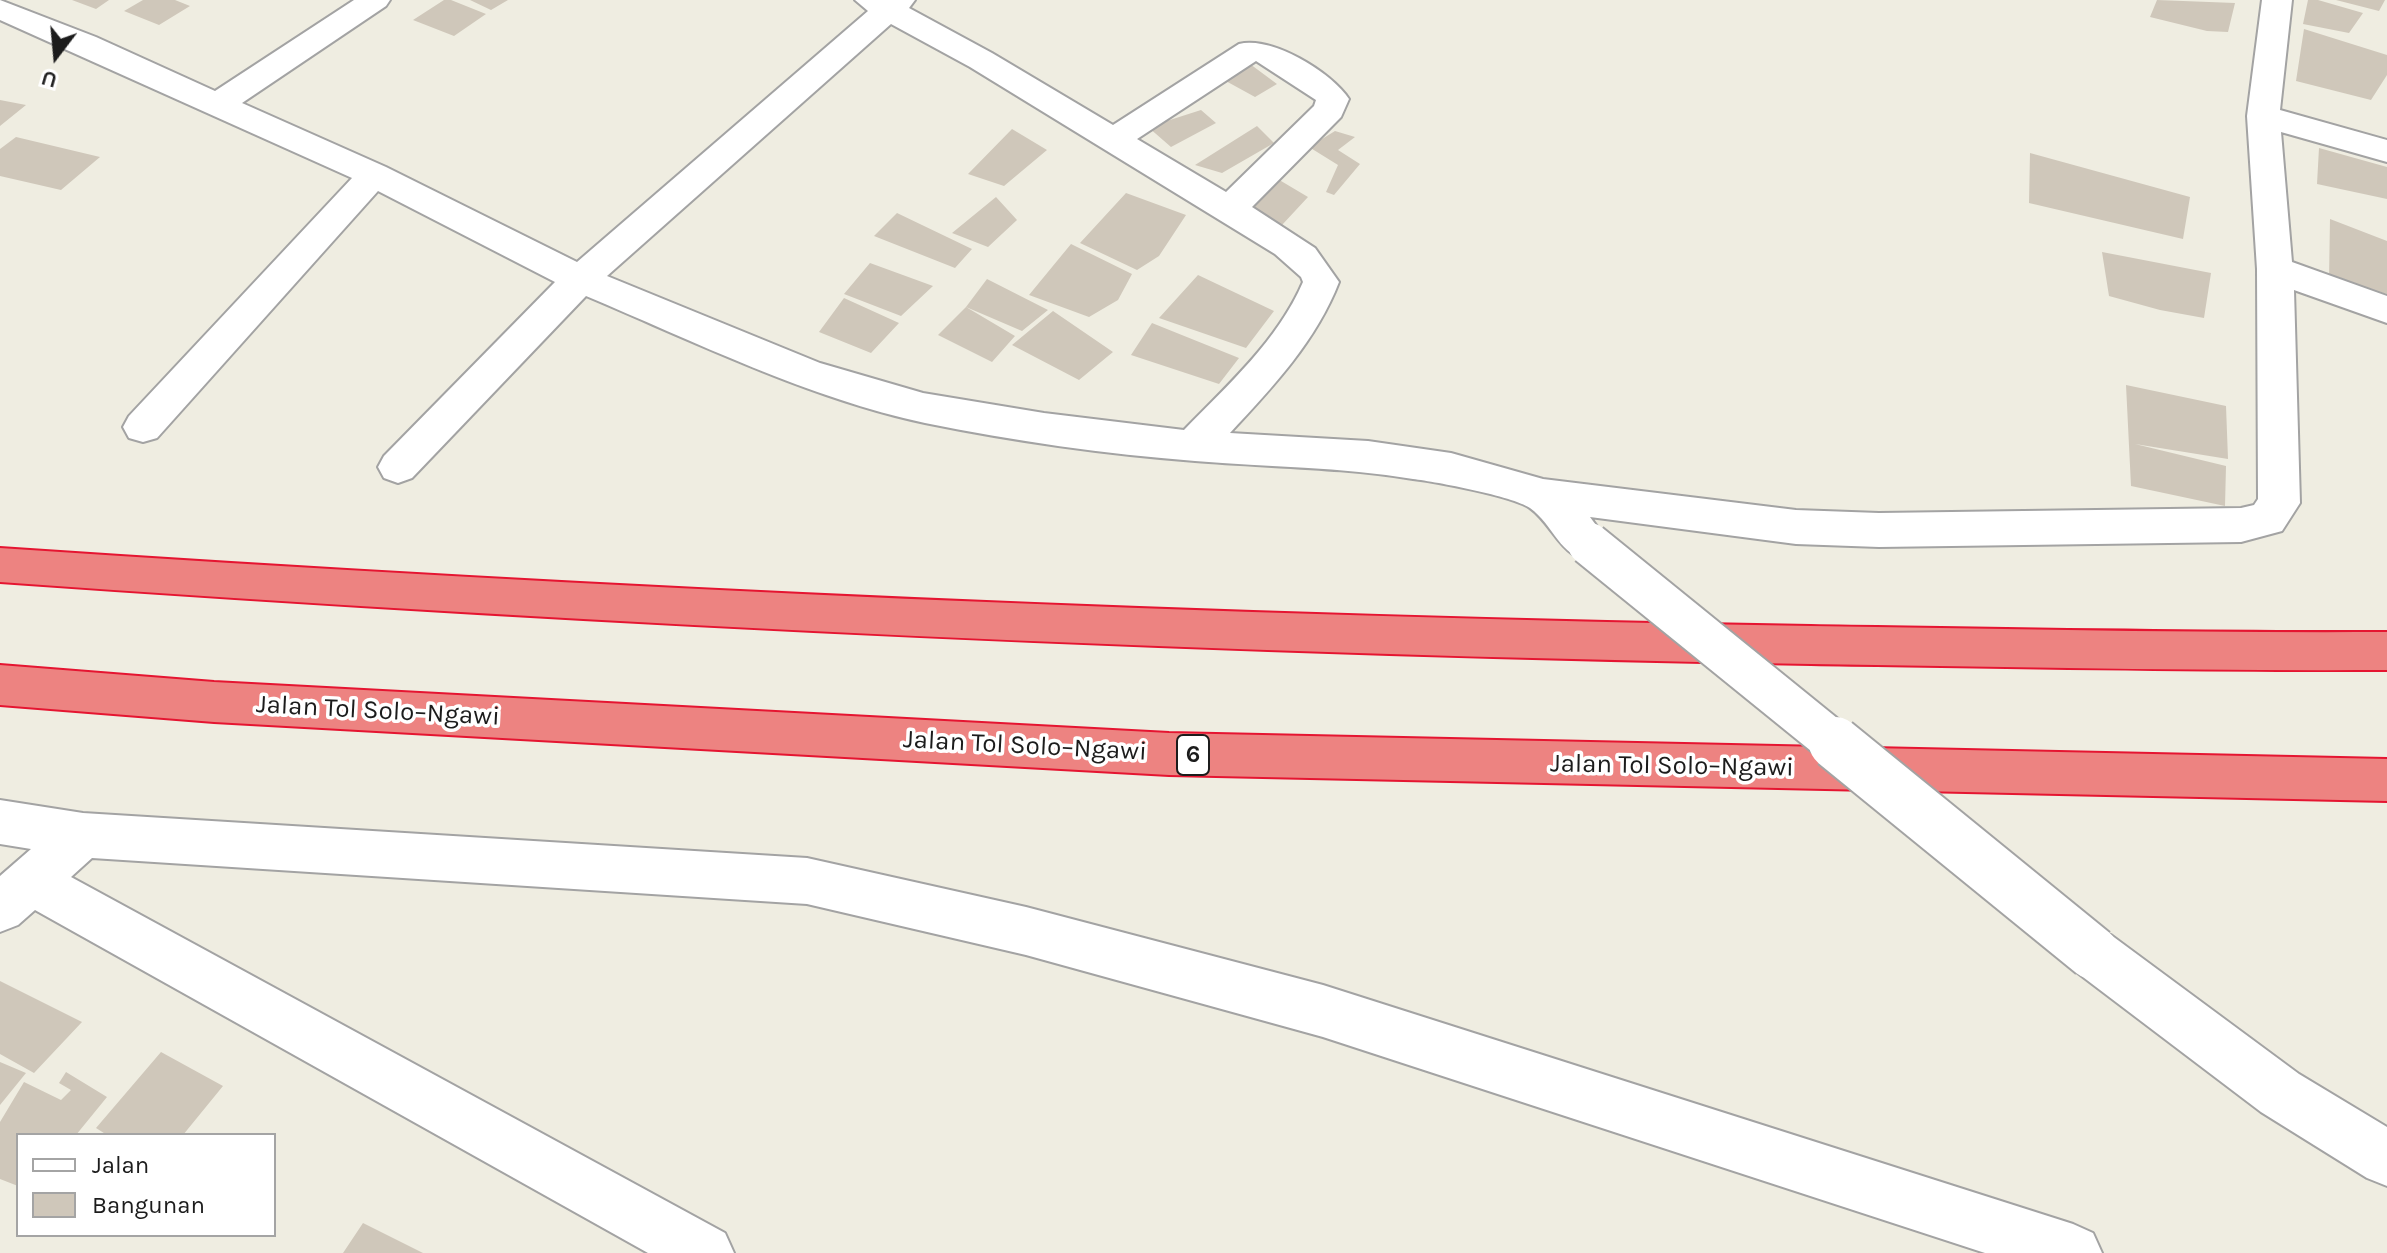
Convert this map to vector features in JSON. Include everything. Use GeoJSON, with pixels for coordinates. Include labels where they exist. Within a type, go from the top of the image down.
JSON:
{"type":"FeatureCollection","features":[{"type":"Feature","properties":{"kind":"highway"},"geometry":{"type":"LineString","coordinates":[[0,565],[276,586],[1182,632],[1670,643],[2387,651]]}},
{"type":"Feature","properties":{"kind":"highway","name":"Jalan Tol Solo–Ngawi"},"geometry":{"type":"LineString","coordinates":[[0,685],[230,703],[1169,754],[2387,780]]}},
{"type":"Feature","properties":{"kind":"street"},"geometry":{"type":"LineString","coordinates":[[216,105],[375,0]]}},
{"type":"Feature","properties":{"kind":"street"},"geometry":{"type":"LineString","coordinates":[[0,9],[85,44],[374,175],[580,279],[808,374],[923,408],[1044,428],[1193,446],[1368,456],[1451,469],[1543,495],[1796,527],[1865,529],[2241,525],[2267,519],[2279,503],[2275,269],[2263,116],[2277,0]]}},
{"type":"Feature","properties":{"kind":"street"},"geometry":{"type":"LineString","coordinates":[[398,467],[580,279],[886,3],[1306,258],[1321,282],[1308,311],[1257,378],[1193,446]]}},
{"type":"Feature","properties":{"kind":"street"},"geometry":{"type":"LineString","coordinates":[[1113,140],[1250,51],[1263,52],[1326,90],[1333,99],[1329,110],[1229,210]]}},
{"type":"Feature","properties":{"kind":"street"},"geometry":{"type":"LineString","coordinates":[[2263,116],[2387,151]]}},
{"type":"Feature","properties":{"kind":"street"},"geometry":{"type":"LineString","coordinates":[[143,427],[374,175]]}},
{"type":"Feature","properties":{"kind":"street"},"geometry":{"type":"LineString","coordinates":[[2275,269],[2387,310]]}},
{"type":"Feature","properties":{"kind":"street"},"geometry":{"type":"LineString","coordinates":[[1543,495],[1589,544],[2093,953],[2280,1093],[2387,1158]]}},
{"type":"Feature","properties":{"kind":"street"},"geometry":{"type":"LineString","coordinates":[[0,822],[83,835],[807,881],[1026,931],[1323,1011],[2073,1253]]}},
{"type":"Feature","properties":{"kind":"street"},"geometry":{"type":"LineString","coordinates":[[83,835],[15,894],[705,1253]]}},
{"type":"Feature","properties":{"kind":"building"},"geometry":{"type":"Polygon","coordinates":[[[72,0],[109,0],[96,9],[72,0]]]}},
{"type":"Feature","properties":{"kind":"building"},"geometry":{"type":"Polygon","coordinates":[[[143,0],[175,0],[190,6],[159,25],[124,11],[143,0]]]}},
{"type":"Feature","properties":{"kind":"building"},"geometry":{"type":"Polygon","coordinates":[[[444,0],[486,14],[454,36],[413,20],[444,0]]]}},
{"type":"Feature","properties":{"kind":"building"},"geometry":{"type":"Polygon","coordinates":[[[470,0],[508,0],[491,10],[470,0]]]}},
{"type":"Feature","properties":{"kind":"building"},"geometry":{"type":"Polygon","coordinates":[[[2157,0],[2235,3],[2228,32],[2207,31],[2150,17],[2157,0]]]}},
{"type":"Feature","properties":{"kind":"building"},"geometry":{"type":"Polygon","coordinates":[[[2308,0],[2363,13],[2349,33],[2303,24],[2308,0]]]}},
{"type":"Feature","properties":{"kind":"building"},"geometry":{"type":"Polygon","coordinates":[[[2336,0],[2385,0],[2379,11],[2336,0]]]}},
{"type":"Feature","properties":{"kind":"building"},"geometry":{"type":"Polygon","coordinates":[[[2304,29],[2387,55],[2387,75],[2371,100],[2296,81],[2304,29]]]}},
{"type":"Feature","properties":{"kind":"building"},"geometry":{"type":"Polygon","coordinates":[[[1250,64],[1277,84],[1255,97],[1224,80],[1250,64]]]}},
{"type":"Feature","properties":{"kind":"building"},"geometry":{"type":"Polygon","coordinates":[[[0,100],[26,105],[0,126],[0,100]]]}},
{"type":"Feature","properties":{"kind":"building"},"geometry":{"type":"Polygon","coordinates":[[[1201,110],[1216,123],[1171,147],[1148,127],[1201,110]]]}},
{"type":"Feature","properties":{"kind":"building"},"geometry":{"type":"Polygon","coordinates":[[[1257,126],[1274,143],[1222,173],[1195,165],[1257,126]]]}},
{"type":"Feature","properties":{"kind":"building"},"geometry":{"type":"Polygon","coordinates":[[[1012,129],[1047,150],[1004,186],[968,174],[1012,129]]]}},
{"type":"Feature","properties":{"kind":"building"},"geometry":{"type":"Polygon","coordinates":[[[1335,131],[1355,137],[1338,150],[1360,164],[1334,195],[1326,192],[1338,165],[1309,147],[1335,131]]]}},
{"type":"Feature","properties":{"kind":"building"},"geometry":{"type":"Polygon","coordinates":[[[16,137],[100,157],[61,190],[0,176],[0,149],[16,137]]]}},
{"type":"Feature","properties":{"kind":"building"},"geometry":{"type":"Polygon","coordinates":[[[2319,148],[2387,167],[2387,199],[2317,184],[2319,148]]]}},
{"type":"Feature","properties":{"kind":"building"},"geometry":{"type":"Polygon","coordinates":[[[2030,153],[2190,197],[2183,239],[2029,203],[2030,153]]]}},
{"type":"Feature","properties":{"kind":"building"},"geometry":{"type":"Polygon","coordinates":[[[1276,178],[1308,197],[1282,225],[1253,207],[1276,178]]]}},
{"type":"Feature","properties":{"kind":"building"},"geometry":{"type":"Polygon","coordinates":[[[1126,193],[1186,215],[1159,256],[1137,270],[1080,243],[1126,193]]]}},
{"type":"Feature","properties":{"kind":"building"},"geometry":{"type":"Polygon","coordinates":[[[996,197],[1017,220],[988,247],[952,233],[996,197]]]}},
{"type":"Feature","properties":{"kind":"building"},"geometry":{"type":"Polygon","coordinates":[[[897,213],[972,249],[955,268],[874,236],[897,213]]]}},
{"type":"Feature","properties":{"kind":"building"},"geometry":{"type":"Polygon","coordinates":[[[2330,219],[2387,241],[2387,294],[2329,280],[2330,219]]]}},
{"type":"Feature","properties":{"kind":"building"},"geometry":{"type":"Polygon","coordinates":[[[1071,244],[1132,274],[1118,300],[1089,317],[1029,295],[1071,244]]]}},
{"type":"Feature","properties":{"kind":"building"},"geometry":{"type":"Polygon","coordinates":[[[2102,252],[2211,273],[2204,318],[2109,296],[2102,252]]]}},
{"type":"Feature","properties":{"kind":"building"},"geometry":{"type":"Polygon","coordinates":[[[870,263],[933,286],[901,316],[844,294],[870,263]]]}},
{"type":"Feature","properties":{"kind":"building"},"geometry":{"type":"Polygon","coordinates":[[[1198,275],[1274,311],[1246,348],[1159,318],[1198,275]]]}},
{"type":"Feature","properties":{"kind":"building"},"geometry":{"type":"Polygon","coordinates":[[[987,279],[1048,310],[1022,331],[966,307],[987,279]]]}},
{"type":"Feature","properties":{"kind":"building"},"geometry":{"type":"Polygon","coordinates":[[[844,298],[899,323],[871,353],[819,332],[844,298]]]}},
{"type":"Feature","properties":{"kind":"building"},"geometry":{"type":"Polygon","coordinates":[[[966,307],[1015,336],[992,362],[938,335],[966,307]]]}},
{"type":"Feature","properties":{"kind":"building"},"geometry":{"type":"Polygon","coordinates":[[[1053,311],[1113,352],[1079,380],[1012,345],[1053,311]]]}},
{"type":"Feature","properties":{"kind":"building"},"geometry":{"type":"Polygon","coordinates":[[[1152,323],[1239,358],[1219,384],[1131,355],[1152,323]]]}},
{"type":"Feature","properties":{"kind":"building"},"geometry":{"type":"Polygon","coordinates":[[[2126,385],[2226,406],[2228,459],[2135,444],[2226,466],[2225,506],[2131,486],[2126,385]]]}},
{"type":"Feature","properties":{"kind":"building"},"geometry":{"type":"Polygon","coordinates":[[[0,981],[82,1022],[34,1073],[0,1054],[0,981]]]}},
{"type":"Feature","properties":{"kind":"building"},"geometry":{"type":"Polygon","coordinates":[[[161,1052],[223,1086],[185,1133],[104,1133],[96,1128],[161,1052]]]}},
{"type":"Feature","properties":{"kind":"building"},"geometry":{"type":"Polygon","coordinates":[[[0,1062],[26,1073],[0,1105],[0,1062]]]}},
{"type":"Feature","properties":{"kind":"building"},"geometry":{"type":"Polygon","coordinates":[[[66,1072],[107,1097],[78,1133],[16,1133],[16,1185],[0,1179],[0,1122],[24,1082],[61,1100],[71,1090],[59,1083],[66,1072]]]}},
{"type":"Feature","properties":{"kind":"building"},"geometry":{"type":"Polygon","coordinates":[[[363,1223],[423,1253],[343,1253],[363,1223]]]}}]}
